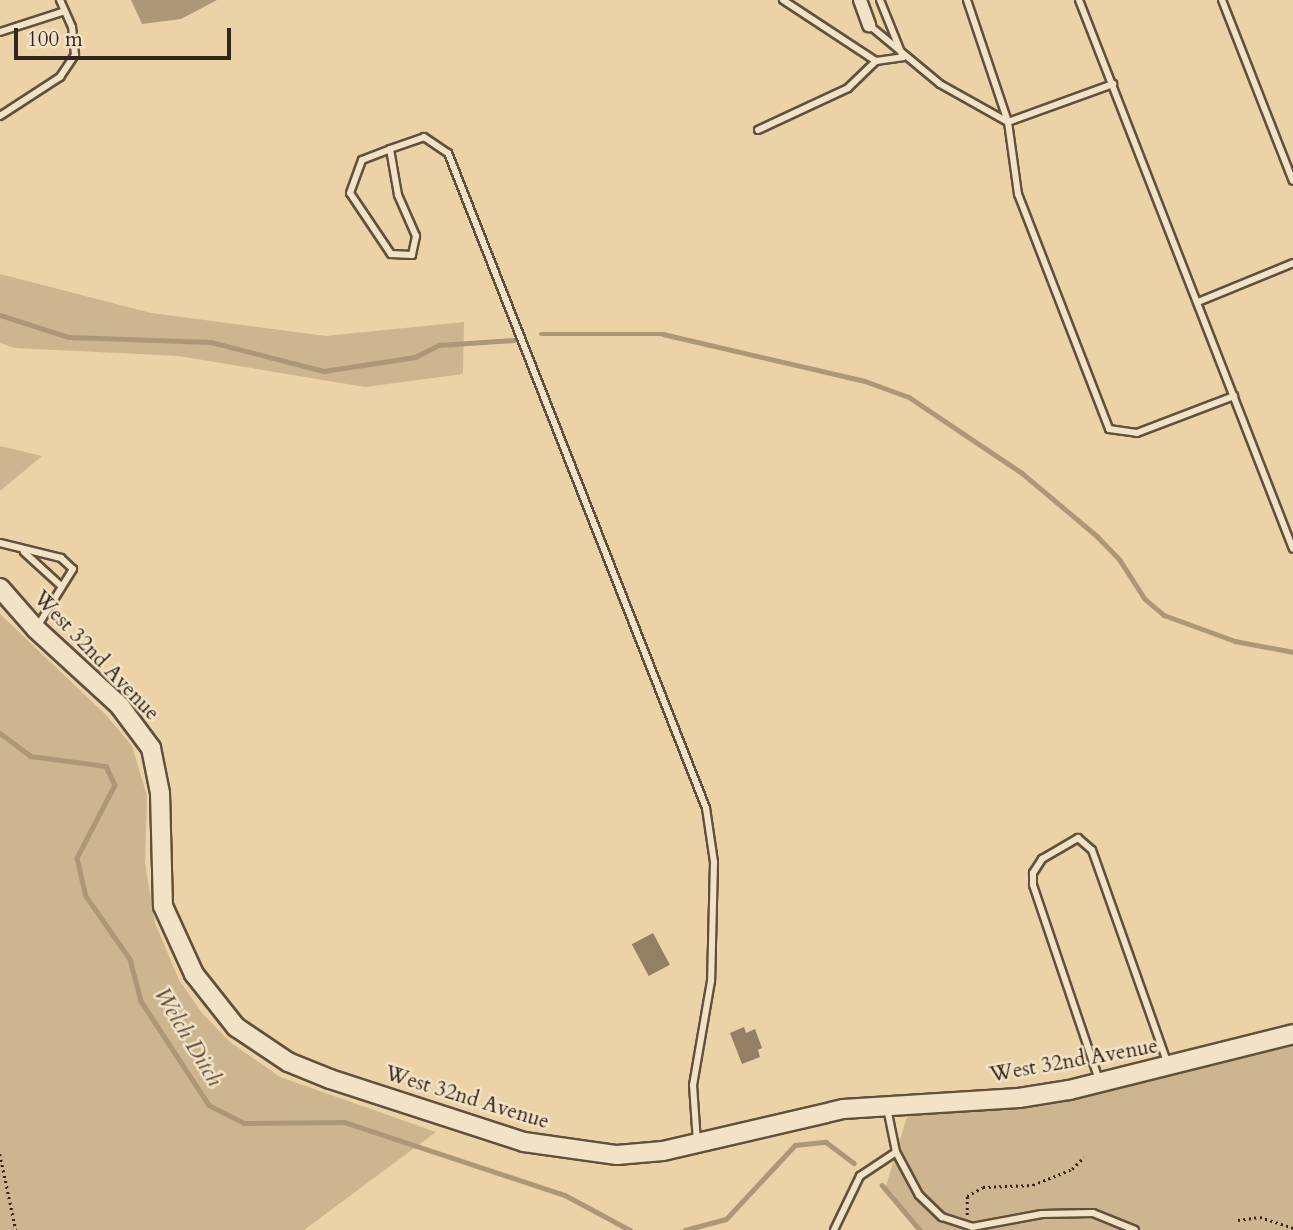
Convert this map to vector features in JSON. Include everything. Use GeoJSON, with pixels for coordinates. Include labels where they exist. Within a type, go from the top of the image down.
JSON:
{"type":"FeatureCollection","features":[{"type":"Feature","properties":{"kind":"street"},"geometry":{"type":"LineString","coordinates":[[860,0],[869,25]]}},
{"type":"Feature","properties":{"kind":"street","name":"West 32nd Avenue"},"geometry":{"type":"LineString","coordinates":[[0,588],[36,629],[119,705],[151,748],[160,793],[163,906],[194,974],[236,1027],[288,1062],[330,1079],[524,1142],[617,1155],[697,1143],[803,1115],[886,1103],[1019,1098],[1168,1068],[1293,1034]]}},
{"type":"Feature","properties":{"kind":"lane"},"geometry":{"type":"LineString","coordinates":[[0,116],[60,77],[70,65],[76,44],[60,0]]}},
{"type":"Feature","properties":{"kind":"lane"},"geometry":{"type":"LineString","coordinates":[[783,0],[876,61]]}},
{"type":"Feature","properties":{"kind":"lane"},"geometry":{"type":"LineString","coordinates":[[880,0],[903,57]]}},
{"type":"Feature","properties":{"kind":"lane"},"geometry":{"type":"LineString","coordinates":[[967,0],[1008,122],[1018,194],[1109,429],[1137,433],[1234,396]]}},
{"type":"Feature","properties":{"kind":"lane"},"geometry":{"type":"LineString","coordinates":[[1079,0],[1293,548]]}},
{"type":"Feature","properties":{"kind":"lane"},"geometry":{"type":"LineString","coordinates":[[1222,0],[1293,181]]}},
{"type":"Feature","properties":{"kind":"lane"},"geometry":{"type":"LineString","coordinates":[[0,32],[65,11]]}},
{"type":"Feature","properties":{"kind":"lane"},"geometry":{"type":"LineString","coordinates":[[869,25],[903,57],[1008,122]]}},
{"type":"Feature","properties":{"kind":"lane"},"geometry":{"type":"LineString","coordinates":[[758,130],[848,88],[876,61],[903,57]]}},
{"type":"Feature","properties":{"kind":"lane"},"geometry":{"type":"LineString","coordinates":[[1008,122],[1113,83]]}},
{"type":"Feature","properties":{"kind":"lane"},"geometry":{"type":"LineString","coordinates":[[390,149],[398,195],[416,236],[412,255],[391,254],[350,193],[362,159],[390,149],[425,137],[448,153],[706,808],[714,889],[711,981],[692,1085],[697,1143]]}},
{"type":"Feature","properties":{"kind":"lane"},"geometry":{"type":"LineString","coordinates":[[1198,302],[1293,263]]}},
{"type":"Feature","properties":{"kind":"lane"},"geometry":{"type":"LineString","coordinates":[[0,542],[22,550],[61,558],[73,569],[60,585],[36,629]]}},
{"type":"Feature","properties":{"kind":"lane"},"geometry":{"type":"LineString","coordinates":[[22,550],[60,585]]}},
{"type":"Feature","properties":{"kind":"lane"},"geometry":{"type":"LineString","coordinates":[[1100,1083],[1033,885],[1033,873],[1042,859],[1078,838],[1092,850],[1168,1068]]}},
{"type":"Feature","properties":{"kind":"lane"},"geometry":{"type":"LineString","coordinates":[[886,1103],[896,1152],[919,1195],[942,1217],[972,1227],[1042,1214],[1093,1213],[1135,1230]]}},
{"type":"Feature","properties":{"kind":"lane"},"geometry":{"type":"LineString","coordinates":[[835,1230],[860,1176],[896,1152]]}},
{"type":"Feature","properties":{"kind":"path"},"geometry":{"type":"LineString","coordinates":[[0,1154],[16,1230]]}},
{"type":"Feature","properties":{"kind":"path"},"geometry":{"type":"LineString","coordinates":[[972,1227],[964,1209],[967,1196],[983,1187],[1033,1185],[1072,1168],[1084,1157]]}},
{"type":"Feature","properties":{"kind":"path"},"geometry":{"type":"LineString","coordinates":[[1238,1220],[1260,1217],[1293,1228]]}},
{"type":"Feature","properties":{"kind":"shaded area"},"geometry":{"type":"Polygon","coordinates":[[[131,0],[217,0],[181,19],[142,24],[131,0]]]}},
{"type":"Feature","properties":{"kind":"shaded area"},"geometry":{"type":"Polygon","coordinates":[[[0,274],[151,313],[326,336],[464,322],[463,374],[365,387],[179,356],[15,348],[0,343],[0,274]]]}},
{"type":"Feature","properties":{"kind":"shaded area"},"geometry":{"type":"Polygon","coordinates":[[[0,446],[42,456],[0,491],[0,446]]]}},
{"type":"Feature","properties":{"kind":"shaded area"},"geometry":{"type":"Polygon","coordinates":[[[0,614],[107,716],[132,746],[147,796],[145,863],[155,923],[179,980],[202,1013],[230,1042],[280,1077],[436,1132],[304,1230],[0,1230],[0,614]]]}},
{"type":"Feature","properties":{"kind":"shaded area"},"geometry":{"type":"Polygon","coordinates":[[[1293,1038],[1293,1230],[919,1230],[885,1189],[911,1104],[1041,1091],[1293,1038]]]}},
{"type":"Feature","properties":{"kind":"building"},"geometry":{"type":"Polygon","coordinates":[[[653,933],[670,965],[649,976],[632,944],[653,933]]]}},
{"type":"Feature","properties":{"kind":"building"},"geometry":{"type":"Polygon","coordinates":[[[744,1027],[746,1033],[755,1029],[762,1048],[758,1050],[760,1057],[742,1064],[730,1033],[744,1027]]]}},
{"type":"Feature","properties":{"kind":"waterway"},"geometry":{"type":"LineString","coordinates":[[0,315],[69,337],[211,342],[324,371],[415,357],[439,345],[514,340]]}},
{"type":"Feature","properties":{"kind":"waterway"},"geometry":{"type":"LineString","coordinates":[[541,334],[663,334],[865,381],[909,397],[1022,473],[1097,536],[1120,560],[1145,599],[1164,615],[1235,641],[1293,652]]}},
{"type":"Feature","properties":{"kind":"waterway","name":"Welch Ditch"},"geometry":{"type":"LineString","coordinates":[[0,733],[30,756],[106,766],[115,785],[77,858],[86,896],[130,959],[141,1001],[209,1105],[244,1123],[344,1122],[565,1195],[630,1230]]}},
{"type":"Feature","properties":{"kind":"waterway","name":"Welch Ditch"},"geometry":{"type":"LineString","coordinates":[[685,1230],[726,1219],[795,1145],[826,1142],[854,1163]]}},
{"type":"Feature","properties":{"kind":"waterway","name":"Welch Ditch"},"geometry":{"type":"LineString","coordinates":[[882,1185],[920,1230]]}}]}
